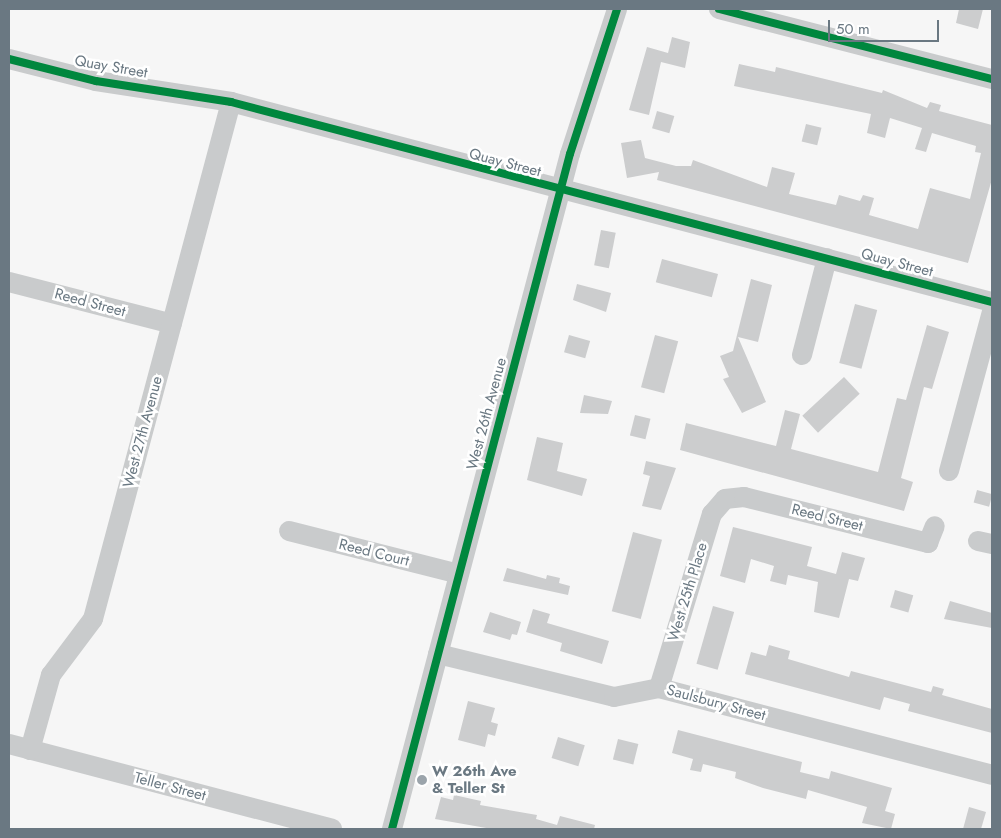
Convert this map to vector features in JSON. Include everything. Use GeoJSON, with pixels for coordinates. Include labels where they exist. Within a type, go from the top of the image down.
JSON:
{"type":"FeatureCollection","features":[{"type":"Feature","properties":{"kind":"street","name":"West 26th Avenue"},"geometry":{"type":"LineString","coordinates":[[392,829],[561,191],[617,9]]}},
{"type":"Feature","properties":{"kind":"street"},"geometry":{"type":"LineString","coordinates":[[719,9],[992,79]]}},
{"type":"Feature","properties":{"kind":"street","name":"Quay Street"},"geometry":{"type":"LineString","coordinates":[[9,59],[96,81],[230,102],[561,191],[992,302]]}},
{"type":"Feature","properties":{"kind":"street","name":"West 27th Avenue"},"geometry":{"type":"LineString","coordinates":[[30,750],[51,674],[93,619],[230,102]]}},
{"type":"Feature","properties":{"kind":"street"},"geometry":{"type":"LineString","coordinates":[[802,355],[827,258]]}},
{"type":"Feature","properties":{"kind":"street","name":"Reed Street"},"geometry":{"type":"LineString","coordinates":[[9,282],[172,324]]}},
{"type":"Feature","properties":{"kind":"street"},"geometry":{"type":"LineString","coordinates":[[950,471],[992,312]]}},
{"type":"Feature","properties":{"kind":"street","name":"Reed Street"},"geometry":{"type":"LineString","coordinates":[[725,499],[744,498],[931,535]]}},
{"type":"Feature","properties":{"kind":"street","name":"West 25th Place"},"geometry":{"type":"LineString","coordinates":[[659,688],[712,514],[725,499]]}},
{"type":"Feature","properties":{"kind":"street","name":"Reed Court"},"geometry":{"type":"LineString","coordinates":[[289,531],[459,574]]}},
{"type":"Feature","properties":{"kind":"street","name":"Saulsbury Street"},"geometry":{"type":"LineString","coordinates":[[438,654],[614,697],[659,688],[992,775]]}},
{"type":"Feature","properties":{"kind":"street","name":"Teller Street"},"geometry":{"type":"LineString","coordinates":[[9,744],[332,829]]}},
{"type":"Feature","properties":{"kind":"building"},"geometry":{"type":"Polygon","coordinates":[[[959,9],[983,9],[978,29],[956,23],[959,9]]]}},
{"type":"Feature","properties":{"kind":"building"},"geometry":{"type":"Polygon","coordinates":[[[672,37],[690,42],[685,68],[661,62],[649,115],[629,110],[647,47],[668,53],[672,37]]]}},
{"type":"Feature","properties":{"kind":"building"},"geometry":{"type":"Polygon","coordinates":[[[739,64],[775,72],[776,67],[882,93],[883,90],[927,108],[930,102],[941,105],[939,111],[992,125],[992,179],[968,263],[657,180],[659,172],[627,178],[621,143],[641,140],[645,158],[676,166],[691,166],[693,160],[767,187],[772,167],[795,173],[789,194],[836,205],[839,195],[860,201],[863,195],[874,198],[869,215],[918,229],[930,188],[970,199],[981,153],[975,152],[976,146],[932,133],[926,152],[915,149],[922,128],[890,118],[885,138],[867,133],[871,114],[734,86],[739,64]]]}},
{"type":"Feature","properties":{"kind":"building"},"geometry":{"type":"Polygon","coordinates":[[[657,111],[674,116],[669,133],[652,128],[657,111]]]}},
{"type":"Feature","properties":{"kind":"building"},"geometry":{"type":"Polygon","coordinates":[[[806,124],[822,128],[817,145],[802,141],[806,124]]]}},
{"type":"Feature","properties":{"kind":"building"},"geometry":{"type":"Polygon","coordinates":[[[601,230],[616,233],[609,268],[594,265],[601,230]]]}},
{"type":"Feature","properties":{"kind":"building"},"geometry":{"type":"Polygon","coordinates":[[[662,259],[718,274],[712,297],[656,282],[662,259]]]}},
{"type":"Feature","properties":{"kind":"building"},"geometry":{"type":"Polygon","coordinates":[[[751,279],[772,285],[758,342],[738,337],[766,402],[742,413],[723,379],[729,377],[720,356],[733,351],[751,279]]]}},
{"type":"Feature","properties":{"kind":"building"},"geometry":{"type":"Polygon","coordinates":[[[577,284],[611,293],[606,312],[573,300],[577,284]]]}},
{"type":"Feature","properties":{"kind":"building"},"geometry":{"type":"Polygon","coordinates":[[[855,304],[877,310],[861,369],[839,363],[855,304]]]}},
{"type":"Feature","properties":{"kind":"building"},"geometry":{"type":"Polygon","coordinates":[[[927,325],[949,332],[932,389],[924,387],[901,478],[913,482],[904,511],[680,450],[686,423],[776,446],[785,410],[800,414],[791,449],[878,472],[897,398],[906,400],[927,325]]]}},
{"type":"Feature","properties":{"kind":"building"},"geometry":{"type":"Polygon","coordinates":[[[569,335],[590,341],[585,358],[564,352],[569,335]]]}},
{"type":"Feature","properties":{"kind":"building"},"geometry":{"type":"Polygon","coordinates":[[[655,335],[678,341],[664,393],[641,387],[655,335]]]}},
{"type":"Feature","properties":{"kind":"building"},"geometry":{"type":"Polygon","coordinates":[[[844,377],[860,394],[818,433],[802,416],[844,377]]]}},
{"type":"Feature","properties":{"kind":"building"},"geometry":{"type":"Polygon","coordinates":[[[584,395],[612,401],[608,414],[580,413],[584,395]]]}},
{"type":"Feature","properties":{"kind":"building"},"geometry":{"type":"Polygon","coordinates":[[[635,415],[651,419],[645,439],[630,435],[635,415]]]}},
{"type":"Feature","properties":{"kind":"building"},"geometry":{"type":"Polygon","coordinates":[[[537,437],[563,443],[557,471],[587,479],[582,496],[527,480],[537,437]]]}},
{"type":"Feature","properties":{"kind":"building"},"geometry":{"type":"Polygon","coordinates":[[[646,461],[676,468],[661,510],[642,506],[650,476],[643,474],[646,461]]]}},
{"type":"Feature","properties":{"kind":"building"},"geometry":{"type":"Polygon","coordinates":[[[977,490],[992,494],[989,507],[974,503],[977,490]]]}},
{"type":"Feature","properties":{"kind":"building"},"geometry":{"type":"Polygon","coordinates":[[[733,527],[812,547],[807,566],[836,574],[842,552],[865,558],[858,581],[849,579],[839,618],[814,612],[818,582],[788,575],[786,585],[770,581],[774,566],[751,559],[745,583],[720,576],[733,527]]]}},
{"type":"Feature","properties":{"kind":"building"},"geometry":{"type":"Polygon","coordinates":[[[633,532],[662,540],[641,619],[612,611],[633,532]]]}},
{"type":"Feature","properties":{"kind":"building"},"geometry":{"type":"Polygon","coordinates":[[[507,568],[546,579],[547,575],[560,578],[559,583],[570,586],[568,595],[503,581],[507,568]]]}},
{"type":"Feature","properties":{"kind":"building"},"geometry":{"type":"Polygon","coordinates":[[[895,590],[913,595],[908,613],[890,607],[895,590]]]}},
{"type":"Feature","properties":{"kind":"building"},"geometry":{"type":"Polygon","coordinates":[[[950,601],[992,613],[992,628],[944,619],[950,601]]]}},
{"type":"Feature","properties":{"kind":"building"},"geometry":{"type":"Polygon","coordinates":[[[713,606],[734,612],[718,670],[696,664],[713,606]]]}},
{"type":"Feature","properties":{"kind":"building"},"geometry":{"type":"Polygon","coordinates":[[[533,609],[550,614],[547,623],[609,641],[602,664],[560,651],[562,643],[526,632],[533,609]]]}},
{"type":"Feature","properties":{"kind":"building"},"geometry":{"type":"Polygon","coordinates":[[[490,612],[521,622],[517,635],[512,634],[510,640],[483,632],[490,612]]]}},
{"type":"Feature","properties":{"kind":"building"},"geometry":{"type":"Polygon","coordinates":[[[769,645],[790,651],[788,659],[849,677],[851,671],[931,692],[933,686],[944,689],[942,695],[992,709],[992,733],[908,711],[910,704],[884,697],[880,710],[745,674],[751,652],[766,656],[769,645]]]}},
{"type":"Feature","properties":{"kind":"building"},"geometry":{"type":"Polygon","coordinates":[[[468,701],[495,708],[491,722],[498,724],[495,736],[488,734],[485,747],[458,740],[468,701]]]}},
{"type":"Feature","properties":{"kind":"building"},"geometry":{"type":"Polygon","coordinates":[[[678,730],[802,762],[800,772],[829,779],[831,771],[892,788],[885,811],[895,814],[891,829],[862,823],[867,807],[808,790],[806,799],[763,788],[735,778],[736,772],[703,764],[701,772],[690,770],[693,759],[672,753],[678,730]]]}},
{"type":"Feature","properties":{"kind":"building"},"geometry":{"type":"Polygon","coordinates":[[[558,737],[585,745],[578,766],[552,758],[558,737]]]}},
{"type":"Feature","properties":{"kind":"building"},"geometry":{"type":"Polygon","coordinates":[[[618,739],[638,744],[633,764],[613,759],[618,739]]]}},
{"type":"Feature","properties":{"kind":"building"},"geometry":{"type":"Polygon","coordinates":[[[454,795],[481,801],[480,805],[537,815],[536,819],[557,825],[560,816],[595,825],[594,829],[492,829],[435,819],[441,797],[453,800],[454,795]]]}},
{"type":"Feature","properties":{"kind":"building"},"geometry":{"type":"Polygon","coordinates":[[[969,807],[986,812],[981,829],[963,829],[969,807]]]}},
{"type":"Feature","properties":{"kind":"cycle path"},"geometry":{"type":"LineString","coordinates":[[392,829],[570,154],[617,9]]}},
{"type":"Feature","properties":{"kind":"cycle path"},"geometry":{"type":"LineString","coordinates":[[719,9],[992,79]]}},
{"type":"Feature","properties":{"kind":"cycle path"},"geometry":{"type":"LineString","coordinates":[[9,59],[96,81],[231,102],[992,302]]}},
{"type":"Feature","properties":{"kind":"place","name":"W 26th Ave & Teller St"},"geometry":{"type":"Point","coordinates":[422,780]}}]}
